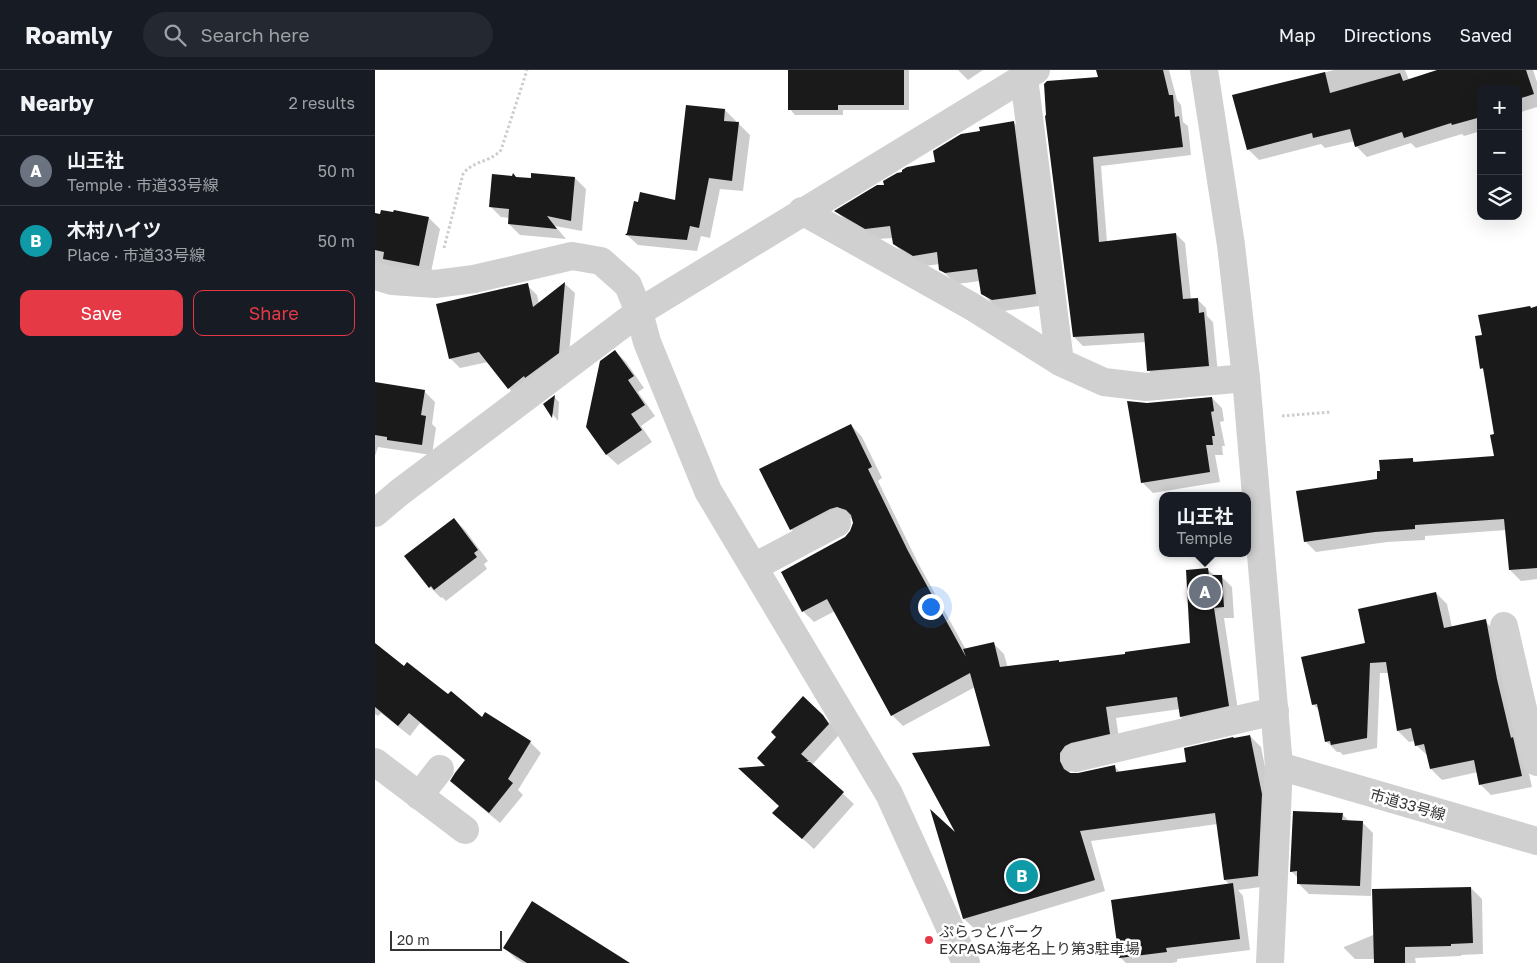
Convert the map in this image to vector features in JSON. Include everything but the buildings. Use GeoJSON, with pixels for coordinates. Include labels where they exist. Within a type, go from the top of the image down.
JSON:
{"type":"FeatureCollection","features":[{"type":"Feature","properties":{"kind":"street"},"geometry":{"type":"LineString","coordinates":[[1204,70],[1231,245],[1246,378],[1275,711],[1279,766],[1270,963]]}},
{"type":"Feature","properties":{"kind":"street"},"geometry":{"type":"LineString","coordinates":[[375,513],[399,492],[639,312],[802,211],[1030,74],[1060,362]]}},
{"type":"Feature","properties":{"kind":"street"},"geometry":{"type":"LineString","coordinates":[[802,211],[971,306],[1060,362],[1104,382],[1146,387],[1246,378]]}},
{"type":"Feature","properties":{"kind":"street"},"geometry":{"type":"LineString","coordinates":[[375,276],[392,281],[435,284],[474,279],[572,256],[601,261],[628,285],[639,312],[647,342],[708,491],[889,794],[966,963]]}},
{"type":"Feature","properties":{"kind":"street"},"geometry":{"type":"LineString","coordinates":[[754,567],[837,524]]}},
{"type":"Feature","properties":{"kind":"street"},"geometry":{"type":"LineString","coordinates":[[1504,626],[1531,744],[1537,762]]}},
{"type":"Feature","properties":{"kind":"street"},"geometry":{"type":"LineString","coordinates":[[1075,758],[1275,711]]}},
{"type":"Feature","properties":{"kind":"street"},"geometry":{"type":"LineString","coordinates":[[375,762],[465,830]]}},
{"type":"Feature","properties":{"kind":"street","name":"市道33号線"},"geometry":{"type":"LineString","coordinates":[[1279,766],[1537,841]]}},
{"type":"Feature","properties":{"kind":"street"},"geometry":{"type":"LineString","coordinates":[[419,796],[440,769]]}},
{"type":"Feature","properties":{"kind":"path"},"geometry":{"type":"LineString","coordinates":[[435,284],[463,174],[467,167],[497,154],[501,150],[527,70]]}},
{"type":"Feature","properties":{"kind":"path"},"geometry":{"type":"LineString","coordinates":[[1249,418],[1331,412]]}},
{"type":"Feature","properties":{"kind":"place","name":"山王社"},"geometry":{"type":"Point","coordinates":[1205,592]}},
{"type":"Feature","properties":{"kind":"place","name":"木村ハイツ"},"geometry":{"type":"Point","coordinates":[1022,876]}},
{"type":"Feature","properties":{"kind":"place","name":"ぷらっとパーク EXPASA海老名上り第3駐車場"},"geometry":{"type":"Point","coordinates":[929,940]}}]}
